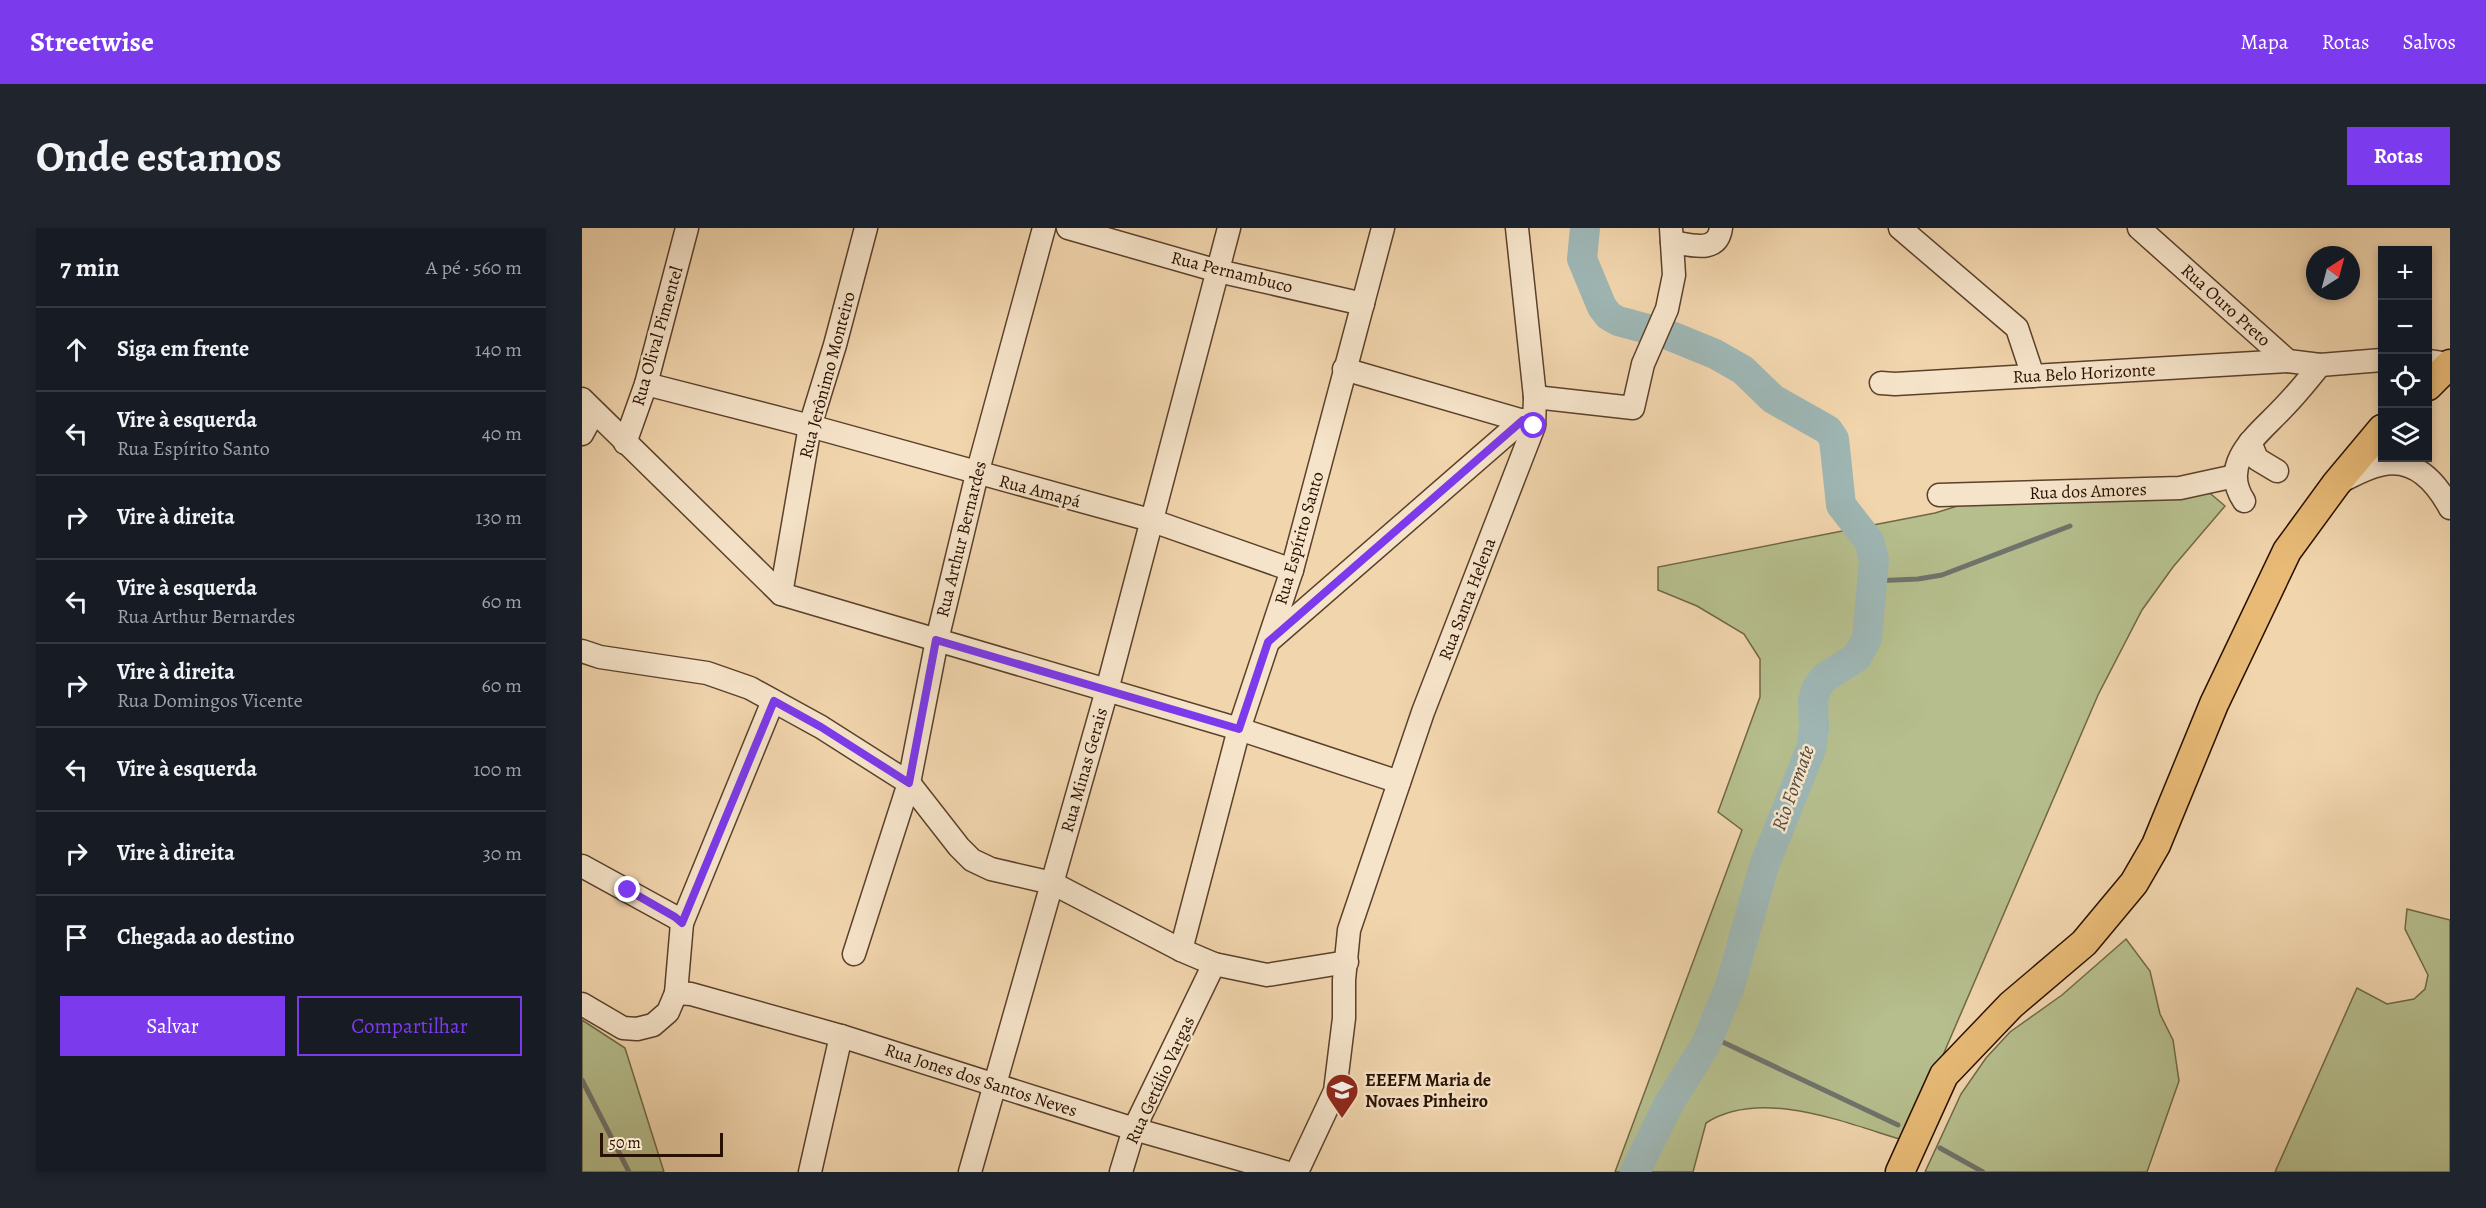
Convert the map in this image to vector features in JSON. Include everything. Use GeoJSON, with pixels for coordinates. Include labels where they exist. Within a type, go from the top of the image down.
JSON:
{"type":"FeatureCollection","features":[{"type":"Feature","properties":{"kind":"main road"},"geometry":{"type":"LineString","coordinates":[[2432,381],[2450,364]]}},
{"type":"Feature","properties":{"kind":"main road"},"geometry":{"type":"LineString","coordinates":[[1900,1172],[1944,1075],[2011,1005],[2084,943],[2134,883],[2156,846],[2214,704],[2286,551],[2336,484],[2378,434]]}},
{"type":"Feature","properties":{"kind":"street","name":"Rua Olival Pimentel"},"geometry":{"type":"LineString","coordinates":[[625,443],[646,384],[687,228]]}},
{"type":"Feature","properties":{"kind":"street","name":"Rua Jerônimo Monteiro"},"geometry":{"type":"LineString","coordinates":[[781,594],[810,426],[836,345],[866,228]]}},
{"type":"Feature","properties":{"kind":"street","name":"Rua Arthur Bernardes"},"geometry":{"type":"LineString","coordinates":[[854,954],[909,783],[936,640],[977,474],[1044,228]]}},
{"type":"Feature","properties":{"kind":"street","name":"Rua Pernambuco"},"geometry":{"type":"LineString","coordinates":[[1068,228],[1218,270],[1363,304]]}},
{"type":"Feature","properties":{"kind":"street","name":"Rua Minas Gerais"},"geometry":{"type":"LineString","coordinates":[[970,1172],[1107,690],[1150,520],[1229,228]]}},
{"type":"Feature","properties":{"kind":"street","name":"Rua Espírito Santo"},"geometry":{"type":"LineString","coordinates":[[1181,950],[1239,729],[1292,570],[1383,228]]}},
{"type":"Feature","properties":{"kind":"street","name":"Rua Santa Helena"},"geometry":{"type":"LineString","coordinates":[[1297,1172],[1335,1091],[1344,1018],[1349,930],[1423,712],[1535,397],[1517,228]]}},
{"type":"Feature","properties":{"kind":"street"},"geometry":{"type":"LineString","coordinates":[[1535,397],[1633,408],[1643,364],[1667,309],[1674,275],[1672,235],[1700,246],[1713,244],[1719,238],[1721,228]]}},
{"type":"Feature","properties":{"kind":"street"},"geometry":{"type":"LineString","coordinates":[[1900,228],[2017,328],[2033,376]]}},
{"type":"Feature","properties":{"kind":"street","name":"Rua Ouro Preto"},"geometry":{"type":"LineString","coordinates":[[2139,228],[2288,361],[2320,365],[2378,360]]}},
{"type":"Feature","properties":{"kind":"street","name":"Rua Belo Horizonte"},"geometry":{"type":"LineString","coordinates":[[1881,382],[1895,384],[2288,361]]}},
{"type":"Feature","properties":{"kind":"street"},"geometry":{"type":"LineString","coordinates":[[2432,362],[2450,364]]}},
{"type":"Feature","properties":{"kind":"street"},"geometry":{"type":"LineString","coordinates":[[2244,501],[2236,489],[2235,476],[2242,453],[2320,365]]}},
{"type":"Feature","properties":{"kind":"street"},"geometry":{"type":"LineString","coordinates":[[1344,369],[1528,422]]}},
{"type":"Feature","properties":{"kind":"street","name":"Rua Amapá"},"geometry":{"type":"LineString","coordinates":[[646,384],[810,426],[1150,520],[1292,570]]}},
{"type":"Feature","properties":{"kind":"street"},"geometry":{"type":"LineString","coordinates":[[588,406],[781,594],[1239,729],[1399,782]]}},
{"type":"Feature","properties":{"kind":"street"},"geometry":{"type":"LineString","coordinates":[[582,434],[588,406]]}},
{"type":"Feature","properties":{"kind":"street"},"geometry":{"type":"LineString","coordinates":[[1268,642],[1528,422]]}},
{"type":"Feature","properties":{"kind":"street"},"geometry":{"type":"LineString","coordinates":[[2250,442],[2257,459],[2277,471]]}},
{"type":"Feature","properties":{"kind":"street"},"geometry":{"type":"LineString","coordinates":[[2336,484],[2381,464],[2408,465],[2425,474],[2442,493],[2450,507]]}},
{"type":"Feature","properties":{"kind":"street","name":"Rua dos Amores"},"geometry":{"type":"LineString","coordinates":[[1940,495],[2180,488],[2235,476]]}},
{"type":"Feature","properties":{"kind":"street"},"geometry":{"type":"LineString","coordinates":[[582,651],[600,657],[708,673],[750,688],[821,727],[909,783],[972,860],[991,868],[1052,884],[1181,950],[1214,964],[1267,975],[1346,971]]}},
{"type":"Feature","properties":{"kind":"street"},"geometry":{"type":"LineString","coordinates":[[582,1004],[607,1021],[623,1028],[637,1029],[654,1025],[668,1012],[676,993],[682,923],[774,701]]}},
{"type":"Feature","properties":{"kind":"street"},"geometry":{"type":"LineString","coordinates":[[582,866],[682,923]]}},
{"type":"Feature","properties":{"kind":"street","name":"Rua Getúlio Vargas"},"geometry":{"type":"LineString","coordinates":[[1121,1172],[1134,1129],[1214,964]]}},
{"type":"Feature","properties":{"kind":"street","name":"Rua Jones dos Santos Neves"},"geometry":{"type":"LineString","coordinates":[[676,993],[691,994],[841,1036],[1134,1129],[1285,1172]]}},
{"type":"Feature","properties":{"kind":"street"},"geometry":{"type":"LineString","coordinates":[[810,1172],[841,1036]]}},
{"type":"Feature","properties":{"kind":"green space"},"geometry":{"type":"Polygon","coordinates":[[[2205,489],[2225,506],[2173,567],[2142,610],[2098,695],[1906,1141],[1805,1112],[1779,1108],[1753,1108],[1728,1113],[1706,1123],[1693,1172],[1615,1172],[1742,830],[1718,812],[1760,697],[1760,659],[1744,634],[1697,606],[1658,590],[1658,567],[1935,513],[2009,490],[2205,489]]]}},
{"type":"Feature","properties":{"kind":"green space"},"geometry":{"type":"Polygon","coordinates":[[[2407,909],[2450,920],[2450,1172],[2275,1172],[2357,988],[2387,1004],[2414,999],[2425,989],[2428,975],[2405,929],[2407,909]]]}},
{"type":"Feature","properties":{"kind":"green space"},"geometry":{"type":"Polygon","coordinates":[[[2126,939],[2150,971],[2160,1014],[2173,1040],[2179,1081],[2147,1172],[1925,1172],[1961,1094],[1986,1058],[2010,1032],[2062,995],[2126,939]]]}},
{"type":"Feature","properties":{"kind":"green space"},"geometry":{"type":"Polygon","coordinates":[[[582,1020],[625,1048],[664,1172],[582,1172],[582,1020]]]}},
{"type":"Feature","properties":{"kind":"waterway","name":"Rio Formate"},"geometry":{"type":"LineString","coordinates":[[1585,228],[1582,259],[1602,307],[1609,316],[1618,321],[1666,334],[1715,354],[1743,370],[1773,399],[1828,430],[1834,439],[1841,505],[1869,541],[1874,560],[1867,638],[1857,657],[1824,678],[1816,689],[1813,701],[1814,728],[1811,749],[1764,866],[1730,986],[1706,1044],[1668,1105],[1635,1172]]}},
{"type":"Feature","properties":{"kind":"waterway"},"geometry":{"type":"LineString","coordinates":[[1872,581],[1918,579],[1942,575],[2070,526]]}},
{"type":"Feature","properties":{"kind":"waterway"},"geometry":{"type":"LineString","coordinates":[[1710,1036],[1898,1125]]}},
{"type":"Feature","properties":{"kind":"waterway"},"geometry":{"type":"LineString","coordinates":[[582,1080],[629,1172]]}},
{"type":"Feature","properties":{"kind":"waterway"},"geometry":{"type":"LineString","coordinates":[[1940,1148],[1983,1172]]}},
{"type":"Feature","properties":{"kind":"place","name":"EEEFM Maria de Novaes Pinheiro"},"geometry":{"type":"Point","coordinates":[1342,1119]}},
{"type":"Feature","properties":{"kind":"route"},"geometry":{"type":"LineString","coordinates":[[628,890],[682,923],[774,701],[821,727],[909,783],[936,640],[1239,729],[1268,642],[1515,430],[1523,420],[1534,426]]}}]}
